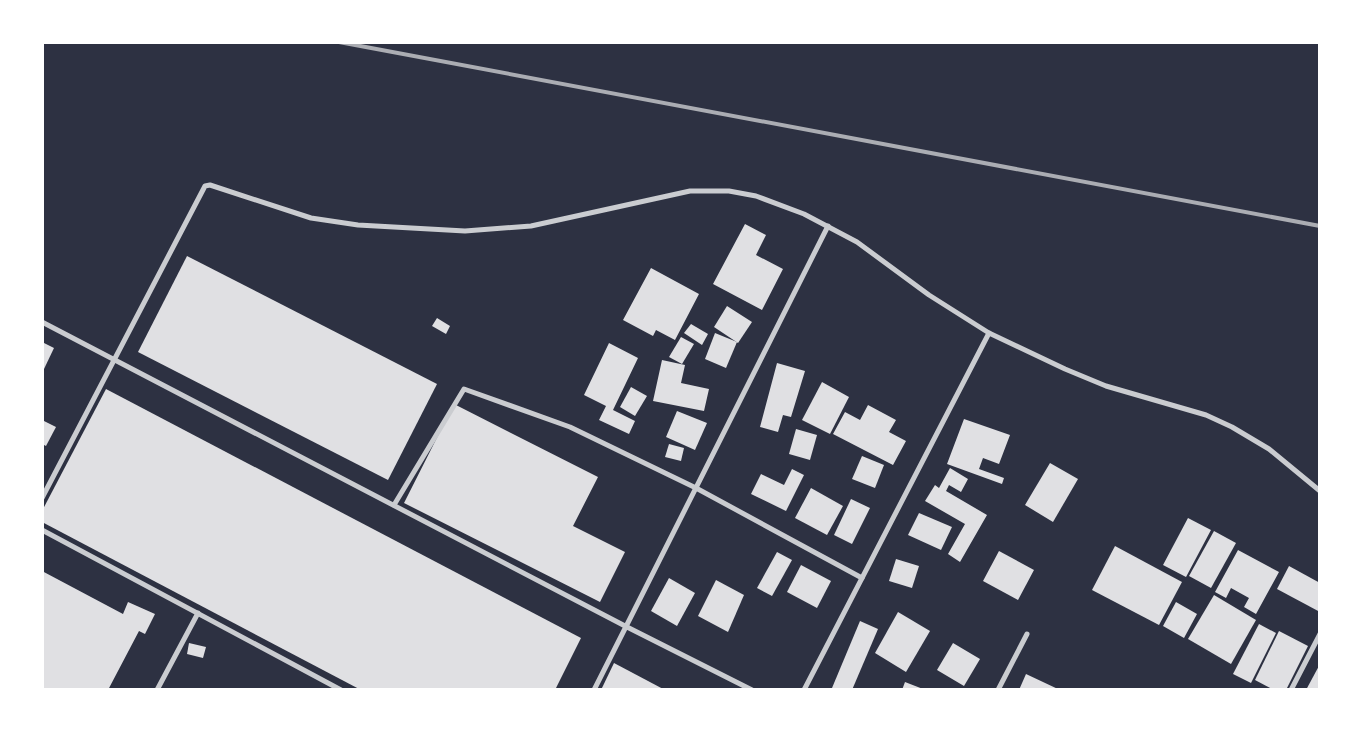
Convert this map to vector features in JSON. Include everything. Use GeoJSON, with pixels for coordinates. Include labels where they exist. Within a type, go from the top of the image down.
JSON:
{"type":"FeatureCollection","features":[{"type":"Feature","properties":{"kind":"street"},"geometry":{"type":"LineString","coordinates":[[42,498],[114,359],[208,185],[312,218],[358,226],[465,231],[531,226],[690,191],[728,191],[756,196],[804,214],[857,242],[929,295],[989,333],[1106,386],[1206,415],[1232,427],[1269,449],[1320,491]]}},
{"type":"Feature","properties":{"kind":"street"},"geometry":{"type":"LineString","coordinates":[[594,690],[828,226]]}},
{"type":"Feature","properties":{"kind":"street"},"geometry":{"type":"LineString","coordinates":[[42,322],[627,627],[752,690]]}},
{"type":"Feature","properties":{"kind":"street"},"geometry":{"type":"LineString","coordinates":[[804,690],[989,333]]}},
{"type":"Feature","properties":{"kind":"street"},"geometry":{"type":"LineString","coordinates":[[394,506],[464,390],[570,427],[696,488],[862,578]]}},
{"type":"Feature","properties":{"kind":"street"},"geometry":{"type":"LineString","coordinates":[[42,530],[341,690]]}},
{"type":"Feature","properties":{"kind":"street"},"geometry":{"type":"LineString","coordinates":[[157,690],[198,613]]}},
{"type":"Feature","properties":{"kind":"street"},"geometry":{"type":"LineString","coordinates":[[998,690],[1027,634]]}},
{"type":"Feature","properties":{"kind":"street"},"geometry":{"type":"LineString","coordinates":[[1290,690],[1320,634]]}},
{"type":"Feature","properties":{"kind":"building"},"geometry":{"type":"Polygon","coordinates":[[[745,224],[766,235],[756,255],[783,269],[762,310],[713,284],[745,224]]]}},
{"type":"Feature","properties":{"kind":"building"},"geometry":{"type":"Polygon","coordinates":[[[187,256],[437,384],[388,480],[138,352],[187,256]]]}},
{"type":"Feature","properties":{"kind":"building"},"geometry":{"type":"Polygon","coordinates":[[[651,268],[699,294],[675,340],[656,330],[653,336],[623,320],[651,268]]]}},
{"type":"Feature","properties":{"kind":"building"},"geometry":{"type":"Polygon","coordinates":[[[727,306],[752,322],[738,343],[714,327],[727,306]]]}},
{"type":"Feature","properties":{"kind":"building"},"geometry":{"type":"Polygon","coordinates":[[[437,318],[450,326],[446,334],[432,326],[437,318]]]}},
{"type":"Feature","properties":{"kind":"building"},"geometry":{"type":"Polygon","coordinates":[[[691,324],[708,334],[702,345],[684,333],[691,324]]]}},
{"type":"Feature","properties":{"kind":"building"},"geometry":{"type":"Polygon","coordinates":[[[715,333],[737,342],[726,368],[705,359],[715,333]]]}},
{"type":"Feature","properties":{"kind":"building"},"geometry":{"type":"Polygon","coordinates":[[[681,337],[694,344],[682,364],[669,357],[681,337]]]}},
{"type":"Feature","properties":{"kind":"building"},"geometry":{"type":"Polygon","coordinates":[[[42,342],[54,348],[44,369],[42,368],[42,342]]]}},
{"type":"Feature","properties":{"kind":"building"},"geometry":{"type":"Polygon","coordinates":[[[609,343],[638,358],[613,410],[635,421],[629,434],[599,420],[606,406],[584,395],[609,343]]]}},
{"type":"Feature","properties":{"kind":"building"},"geometry":{"type":"Polygon","coordinates":[[[662,360],[685,365],[681,383],[709,389],[704,411],[653,401],[662,360]]]}},
{"type":"Feature","properties":{"kind":"building"},"geometry":{"type":"Polygon","coordinates":[[[777,363],[805,371],[791,417],[783,415],[778,432],[760,427],[777,363]]]}},
{"type":"Feature","properties":{"kind":"building"},"geometry":{"type":"Polygon","coordinates":[[[822,382],[849,397],[830,434],[802,420],[822,382]]]}},
{"type":"Feature","properties":{"kind":"building"},"geometry":{"type":"Polygon","coordinates":[[[631,387],[647,396],[635,416],[620,407],[631,387]]]}},
{"type":"Feature","properties":{"kind":"building"},"geometry":{"type":"Polygon","coordinates":[[[106,389],[581,638],[555,690],[361,690],[42,522],[42,511],[106,389]]]}},
{"type":"Feature","properties":{"kind":"building"},"geometry":{"type":"Polygon","coordinates":[[[454,404],[598,477],[573,526],[625,552],[600,602],[404,503],[454,404]]]}},
{"type":"Feature","properties":{"kind":"building"},"geometry":{"type":"Polygon","coordinates":[[[868,405],[896,420],[889,432],[906,441],[893,465],[833,434],[845,412],[860,420],[868,405]]]}},
{"type":"Feature","properties":{"kind":"building"},"geometry":{"type":"Polygon","coordinates":[[[677,411],[707,423],[695,450],[666,437],[677,411]]]}},
{"type":"Feature","properties":{"kind":"building"},"geometry":{"type":"Polygon","coordinates":[[[964,419],[1010,435],[999,464],[983,458],[979,469],[1004,478],[1002,484],[947,464],[964,419]]]}},
{"type":"Feature","properties":{"kind":"building"},"geometry":{"type":"Polygon","coordinates":[[[42,420],[56,427],[46,446],[42,444],[42,420]]]}},
{"type":"Feature","properties":{"kind":"building"},"geometry":{"type":"Polygon","coordinates":[[[796,429],[817,435],[810,460],[789,454],[796,429]]]}},
{"type":"Feature","properties":{"kind":"building"},"geometry":{"type":"Polygon","coordinates":[[[669,444],[684,448],[681,461],[665,457],[669,444]]]}},
{"type":"Feature","properties":{"kind":"building"},"geometry":{"type":"Polygon","coordinates":[[[862,456],[884,465],[875,488],[852,479],[862,456]]]}},
{"type":"Feature","properties":{"kind":"building"},"geometry":{"type":"Polygon","coordinates":[[[1050,463],[1078,479],[1053,522],[1025,505],[1050,463]]]}},
{"type":"Feature","properties":{"kind":"building"},"geometry":{"type":"Polygon","coordinates":[[[950,468],[968,479],[961,492],[949,485],[946,491],[987,515],[960,562],[948,554],[965,524],[925,501],[935,485],[939,488],[950,468]]]}},
{"type":"Feature","properties":{"kind":"building"},"geometry":{"type":"Polygon","coordinates":[[[792,469],[804,475],[786,511],[751,494],[761,474],[784,485],[792,469]]]}},
{"type":"Feature","properties":{"kind":"building"},"geometry":{"type":"Polygon","coordinates":[[[811,488],[843,506],[827,535],[795,518],[811,488]]]}},
{"type":"Feature","properties":{"kind":"building"},"geometry":{"type":"Polygon","coordinates":[[[851,499],[870,508],[852,544],[834,535],[851,499]]]}},
{"type":"Feature","properties":{"kind":"building"},"geometry":{"type":"Polygon","coordinates":[[[919,513],[952,527],[941,550],[908,535],[919,513]]]}},
{"type":"Feature","properties":{"kind":"building"},"geometry":{"type":"Polygon","coordinates":[[[1188,518],[1211,530],[1186,577],[1163,565],[1188,518]]]}},
{"type":"Feature","properties":{"kind":"building"},"geometry":{"type":"Polygon","coordinates":[[[1214,531],[1236,543],[1211,588],[1189,576],[1214,531]]]}},
{"type":"Feature","properties":{"kind":"building"},"geometry":{"type":"Polygon","coordinates":[[[1115,546],[1182,582],[1159,625],[1092,590],[1115,546]]]}},
{"type":"Feature","properties":{"kind":"building"},"geometry":{"type":"Polygon","coordinates":[[[1238,550],[1279,572],[1256,614],[1244,607],[1249,598],[1231,588],[1226,598],[1215,592],[1238,550]]]}},
{"type":"Feature","properties":{"kind":"building"},"geometry":{"type":"Polygon","coordinates":[[[999,551],[1034,570],[1018,600],[983,581],[999,551]]]}},
{"type":"Feature","properties":{"kind":"building"},"geometry":{"type":"Polygon","coordinates":[[[777,552],[792,560],[772,596],[757,588],[777,552]]]}},
{"type":"Feature","properties":{"kind":"building"},"geometry":{"type":"Polygon","coordinates":[[[896,559],[919,566],[912,588],[889,581],[896,559]]]}},
{"type":"Feature","properties":{"kind":"building"},"geometry":{"type":"Polygon","coordinates":[[[801,565],[831,581],[817,608],[787,592],[801,565]]]}},
{"type":"Feature","properties":{"kind":"building"},"geometry":{"type":"Polygon","coordinates":[[[1289,566],[1320,583],[1320,612],[1277,589],[1289,566]]]}},
{"type":"Feature","properties":{"kind":"building"},"geometry":{"type":"Polygon","coordinates":[[[42,571],[123,614],[128,602],[155,614],[145,634],[139,631],[108,690],[42,690],[42,571]]]}},
{"type":"Feature","properties":{"kind":"building"},"geometry":{"type":"Polygon","coordinates":[[[669,578],[695,593],[677,626],[651,611],[669,578]]]}},
{"type":"Feature","properties":{"kind":"building"},"geometry":{"type":"Polygon","coordinates":[[[716,580],[744,595],[728,632],[698,616],[716,580]]]}},
{"type":"Feature","properties":{"kind":"building"},"geometry":{"type":"Polygon","coordinates":[[[1214,595],[1256,620],[1231,664],[1188,639],[1214,595]]]}},
{"type":"Feature","properties":{"kind":"building"},"geometry":{"type":"Polygon","coordinates":[[[1176,602],[1197,614],[1184,638],[1163,626],[1176,602]]]}},
{"type":"Feature","properties":{"kind":"building"},"geometry":{"type":"Polygon","coordinates":[[[898,612],[930,631],[906,672],[875,653],[898,612]]]}},
{"type":"Feature","properties":{"kind":"building"},"geometry":{"type":"Polygon","coordinates":[[[860,621],[878,629],[852,690],[835,690],[832,688],[860,621]]]}},
{"type":"Feature","properties":{"kind":"building"},"geometry":{"type":"Polygon","coordinates":[[[1259,624],[1276,633],[1251,683],[1233,674],[1259,624]]]}},
{"type":"Feature","properties":{"kind":"building"},"geometry":{"type":"Polygon","coordinates":[[[1279,631],[1308,646],[1286,690],[1274,690],[1255,680],[1279,631]]]}},
{"type":"Feature","properties":{"kind":"building"},"geometry":{"type":"Polygon","coordinates":[[[189,643],[206,647],[203,658],[187,654],[189,643]]]}},
{"type":"Feature","properties":{"kind":"building"},"geometry":{"type":"Polygon","coordinates":[[[953,643],[980,659],[964,686],[937,670],[953,643]]]}},
{"type":"Feature","properties":{"kind":"building"},"geometry":{"type":"Polygon","coordinates":[[[614,663],[665,690],[601,690],[614,663]]]}},
{"type":"Feature","properties":{"kind":"building"},"geometry":{"type":"Polygon","coordinates":[[[1320,664],[1320,690],[1306,690],[1320,664]]]}},
{"type":"Feature","properties":{"kind":"building"},"geometry":{"type":"Polygon","coordinates":[[[1026,674],[1060,690],[1019,690],[1026,674]]]}},
{"type":"Feature","properties":{"kind":"building"},"geometry":{"type":"Polygon","coordinates":[[[905,682],[923,689],[923,690],[902,690],[905,682]]]}},
{"type":"Feature","properties":{"kind":"railway"},"geometry":{"type":"LineString","coordinates":[[339,42],[1320,226]]}}]}
